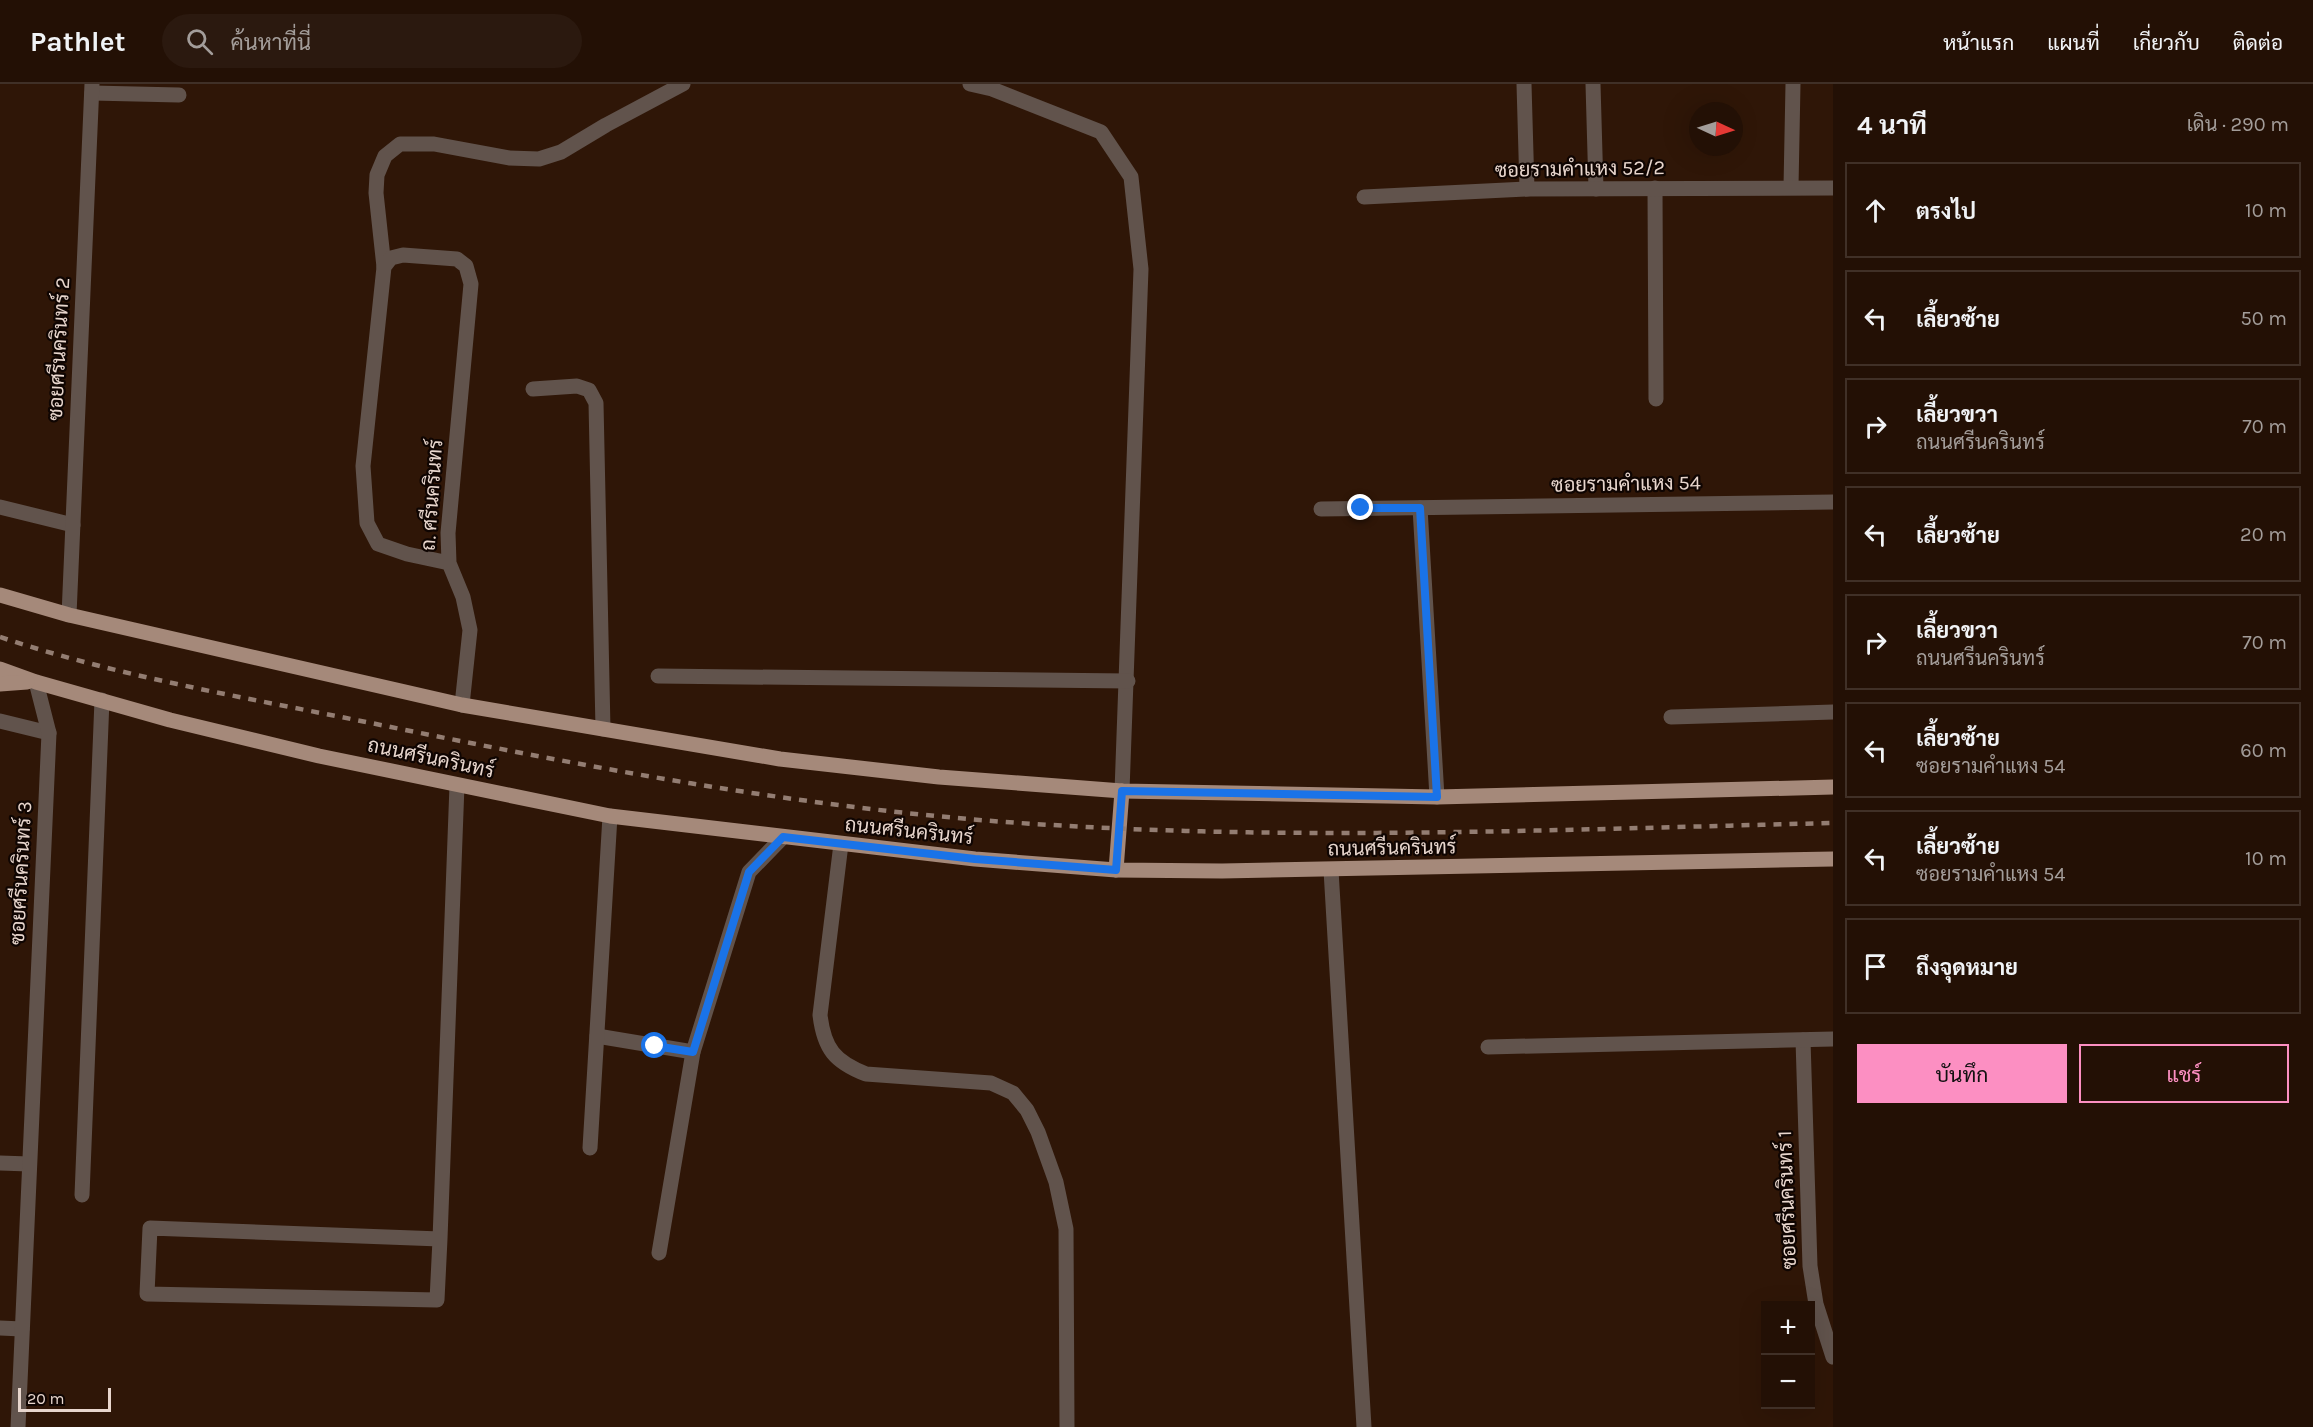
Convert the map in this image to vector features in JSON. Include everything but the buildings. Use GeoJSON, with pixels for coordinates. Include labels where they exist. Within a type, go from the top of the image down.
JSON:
{"type":"FeatureCollection","features":[{"type":"Feature","properties":{"kind":"main road"},"geometry":{"type":"LineString","coordinates":[[0,595],[69,615],[462,705],[780,759],[939,777],[1122,791],[1437,797],[1833,787]]}},
{"type":"Feature","properties":{"kind":"main road","name":"ถนนศรีนครินทร์"},"geometry":{"type":"LineString","coordinates":[[0,669],[36,682],[170,720],[319,756],[610,816],[975,859],[1116,870],[1331,870],[1833,859]]}},
{"type":"Feature","properties":{"kind":"main road"},"geometry":{"type":"LineString","coordinates":[[0,684],[36,682]]}},
{"type":"Feature","properties":{"kind":"main road"},"geometry":{"type":"LineString","coordinates":[[1116,870],[1122,791]]}},
{"type":"Feature","properties":{"kind":"street"},"geometry":{"type":"LineString","coordinates":[[449,563],[407,554],[378,544],[367,523],[363,466],[384,267],[376,194],[377,176],[385,156],[400,144],[434,144],[509,158],[539,159],[561,152],[683,84]]}},
{"type":"Feature","properties":{"kind":"street"},"geometry":{"type":"LineString","coordinates":[[969,84],[992,89],[1101,132],[1131,177],[1141,269],[1128,681],[1122,791]]}},
{"type":"Feature","properties":{"kind":"street"},"geometry":{"type":"LineString","coordinates":[[1524,84],[1527,189]]}},
{"type":"Feature","properties":{"kind":"street"},"geometry":{"type":"LineString","coordinates":[[1593,84],[1596,189]]}},
{"type":"Feature","properties":{"kind":"street"},"geometry":{"type":"LineString","coordinates":[[1791,187],[1793,84]]}},
{"type":"Feature","properties":{"kind":"street"},"geometry":{"type":"LineString","coordinates":[[92,89],[179,95]]}},
{"type":"Feature","properties":{"kind":"street","name":"ซอยศรีนครินทร์ 2"},"geometry":{"type":"LineString","coordinates":[[69,615],[92,89]]}},
{"type":"Feature","properties":{"kind":"street"},"geometry":{"type":"LineString","coordinates":[[1655,188],[1656,399]]}},
{"type":"Feature","properties":{"kind":"street","name":"ซอยรามคำแหง 52/2"},"geometry":{"type":"LineString","coordinates":[[1364,197],[1527,189],[1833,188]]}},
{"type":"Feature","properties":{"kind":"street","name":"ถ. ศรีนครินทร์"},"geometry":{"type":"LineString","coordinates":[[384,267],[391,258],[403,255],[456,259],[466,266],[471,284],[448,533],[449,563],[463,597],[470,630],[462,705]]}},
{"type":"Feature","properties":{"kind":"street"},"geometry":{"type":"LineString","coordinates":[[533,388],[577,386],[589,390],[596,403],[603,729]]}},
{"type":"Feature","properties":{"kind":"street","name":"ซอยรามคำแหง 54"},"geometry":{"type":"LineString","coordinates":[[1321,509],[1833,502]]}},
{"type":"Feature","properties":{"kind":"street"},"geometry":{"type":"LineString","coordinates":[[0,507],[73,525]]}},
{"type":"Feature","properties":{"kind":"street"},"geometry":{"type":"LineString","coordinates":[[1420,508],[1437,797]]}},
{"type":"Feature","properties":{"kind":"street"},"geometry":{"type":"LineString","coordinates":[[658,676],[1128,681]]}},
{"type":"Feature","properties":{"kind":"street","name":"ซอยศรีนครินทร์ 3"},"geometry":{"type":"LineString","coordinates":[[18,1427],[49,733],[36,682]]}},
{"type":"Feature","properties":{"kind":"street"},"geometry":{"type":"LineString","coordinates":[[82,1195],[102,700]]}},
{"type":"Feature","properties":{"kind":"street"},"geometry":{"type":"LineString","coordinates":[[1671,717],[1833,712]]}},
{"type":"Feature","properties":{"kind":"street"},"geometry":{"type":"LineString","coordinates":[[0,721],[49,733]]}},
{"type":"Feature","properties":{"kind":"street"},"geometry":{"type":"LineString","coordinates":[[440,1239],[150,1228],[147,1294],[437,1300],[440,1239],[457,785]]}},
{"type":"Feature","properties":{"kind":"street"},"geometry":{"type":"LineString","coordinates":[[590,1148],[610,816]]}},
{"type":"Feature","properties":{"kind":"street"},"geometry":{"type":"LineString","coordinates":[[659,1253],[693,1052],[749,872],[783,837]]}},
{"type":"Feature","properties":{"kind":"street"},"geometry":{"type":"LineString","coordinates":[[842,844],[820,1015],[822,1036],[832,1054],[847,1066],[866,1074],[991,1083],[1013,1093],[1027,1110],[1038,1132],[1056,1182],[1066,1229],[1067,1427]]}},
{"type":"Feature","properties":{"kind":"street"},"geometry":{"type":"LineString","coordinates":[[1331,870],[1364,1427]]}},
{"type":"Feature","properties":{"kind":"street"},"geometry":{"type":"LineString","coordinates":[[597,1036],[693,1052]]}},
{"type":"Feature","properties":{"kind":"street"},"geometry":{"type":"LineString","coordinates":[[1488,1047],[1833,1039]]}},
{"type":"Feature","properties":{"kind":"street","name":"ซอยศรีนครินทร์ 1"},"geometry":{"type":"LineString","coordinates":[[1803,1040],[1810,1266],[1816,1304],[1833,1356]]}},
{"type":"Feature","properties":{"kind":"street"},"geometry":{"type":"LineString","coordinates":[[0,1163],[29,1164]]}},
{"type":"Feature","properties":{"kind":"street"},"geometry":{"type":"LineString","coordinates":[[0,1328],[22,1329]]}},
{"type":"Feature","properties":{"kind":"railway"},"geometry":{"type":"LineString","coordinates":[[0,637],[91,664],[184,686],[540,757],[795,799],[966,819],[1150,830],[1345,833],[1833,823]]}},
{"type":"Feature","properties":{"kind":"route"},"geometry":{"type":"LineString","coordinates":[[655,1046],[693,1052],[749,872],[783,837],[975,859],[1116,870],[1122,791],[1437,797],[1420,508],[1361,508]]}}]}
